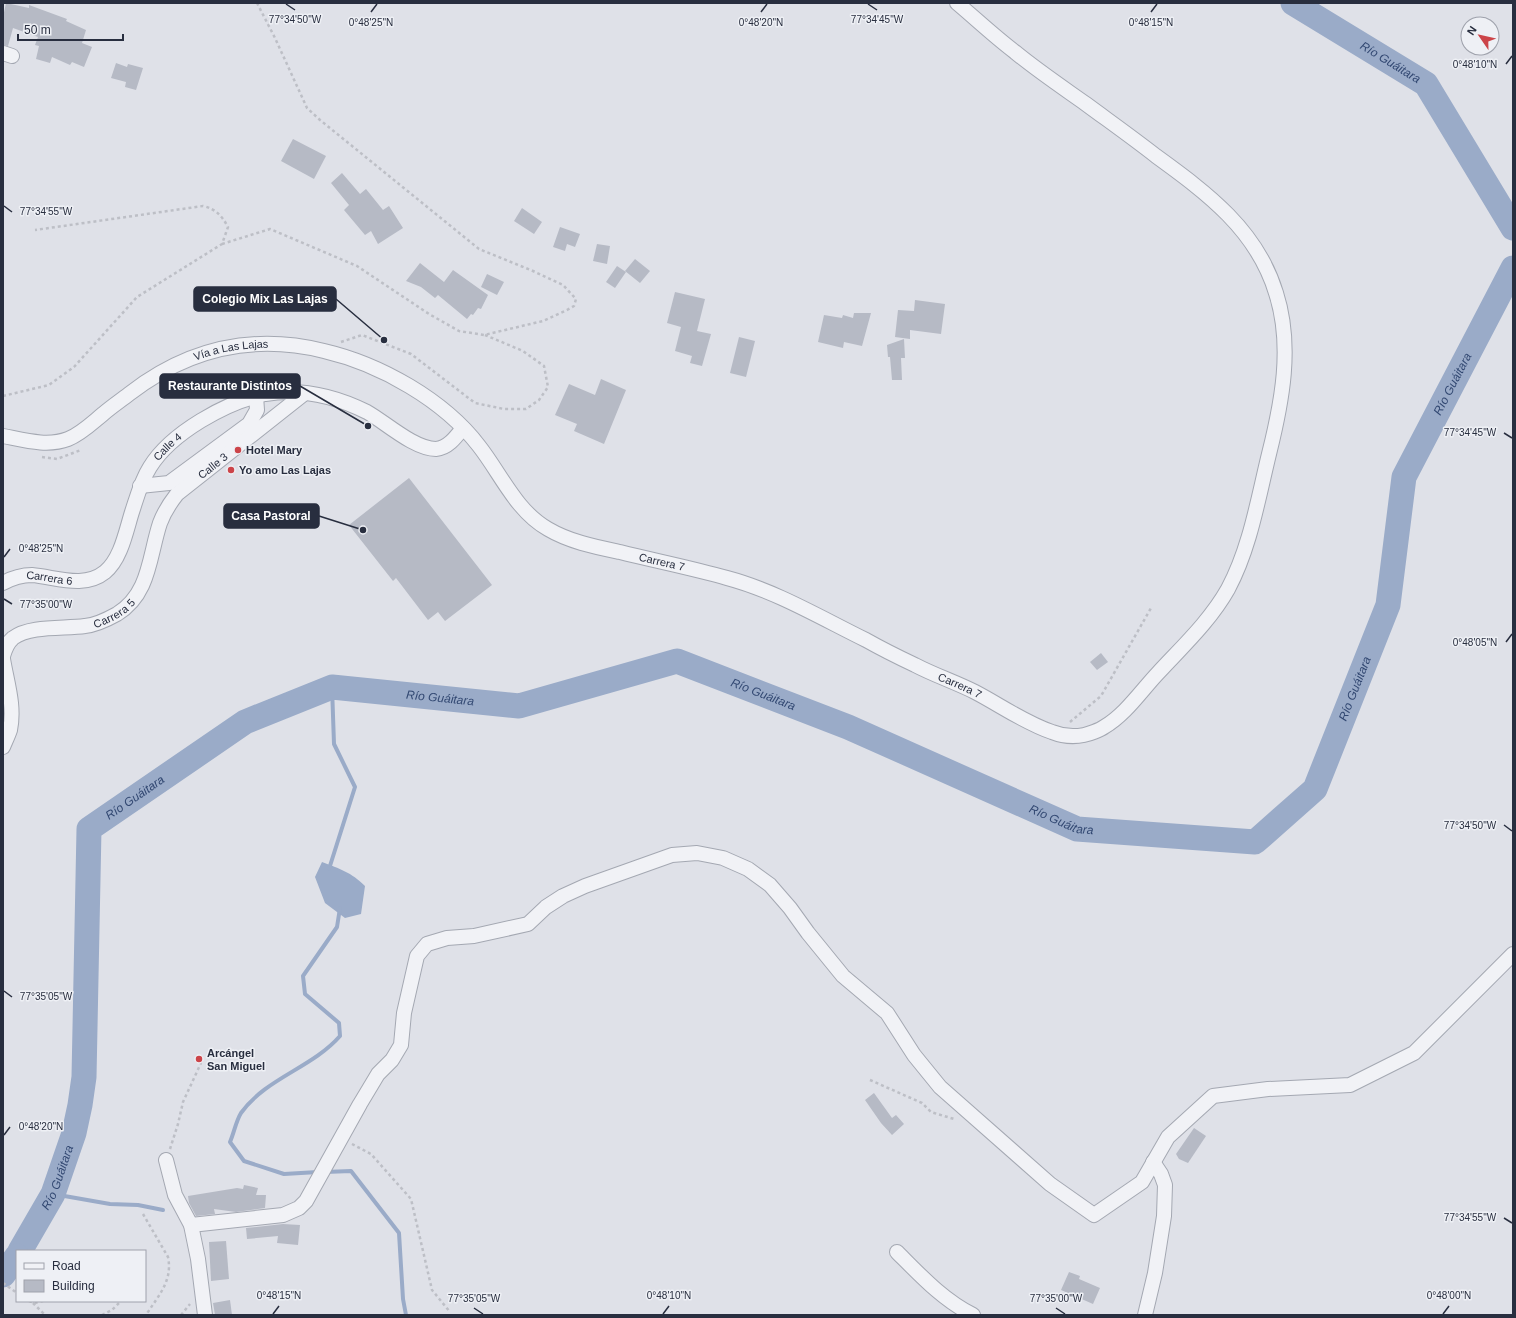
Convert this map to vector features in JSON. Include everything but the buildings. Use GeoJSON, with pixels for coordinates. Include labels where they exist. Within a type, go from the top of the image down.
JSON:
{"type":"FeatureCollection","features":[{"type":"Feature","properties":{"kind":"street","name":"Carrera 7"},"geometry":{"type":"LineString","coordinates":[[463,428],[479,446],[524,510],[542,527],[564,538],[730,578],[764,591],[794,604],[917,666],[970,690],[1056,734],[1079,736],[1102,730],[1122,713],[1212,614],[1225,595],[1237,571],[1247,542],[1277,421],[1283,382],[1285,359],[1284,328],[1277,294],[1266,268],[1247,235],[1228,212],[1173,168],[1017,54],[957,3]]}},
{"type":"Feature","properties":{"kind":"street","name":"Vía a Las Lajas"},"geometry":{"type":"LineString","coordinates":[[3,436],[52,443],[67,440],[81,433],[151,377],[180,362],[211,351],[242,345],[281,344],[317,349],[353,358],[396,378],[439,406],[463,428]]}},
{"type":"Feature","properties":{"kind":"street","name":"Calle 4"},"geometry":{"type":"LineString","coordinates":[[96,578],[106,571],[115,559],[140,486],[150,467],[162,452],[186,431],[208,416],[232,404],[256,396],[288,392],[305,392]]}},
{"type":"Feature","properties":{"kind":"street"},"geometry":{"type":"LineString","coordinates":[[305,392],[335,398],[367,412],[399,434],[423,446],[435,449],[446,447],[463,428]]}},
{"type":"Feature","properties":{"kind":"street","name":"Calle 3"},"geometry":{"type":"LineString","coordinates":[[163,515],[177,494],[305,392]]}},
{"type":"Feature","properties":{"kind":"street"},"geometry":{"type":"LineString","coordinates":[[140,486],[169,483],[249,424],[257,410],[256,396]]}},
{"type":"Feature","properties":{"kind":"street","name":"Carrera 5"},"geometry":{"type":"LineString","coordinates":[[4,653],[14,638],[24,633],[38,630],[87,626],[106,620],[122,610],[130,603],[142,586],[148,574],[163,515]]}},
{"type":"Feature","properties":{"kind":"street","name":"Carrera 6"},"geometry":{"type":"LineString","coordinates":[[3,583],[13,578],[30,575],[80,582],[96,578]]}},
{"type":"Feature","properties":{"kind":"street"},"geometry":{"type":"LineString","coordinates":[[3,747],[10,730],[11,712],[10,693],[4,653]]}},
{"type":"Feature","properties":{"kind":"street"},"geometry":{"type":"LineString","coordinates":[[191,1225],[283,1215],[291,1212],[306,1201],[378,1074],[392,1060],[401,1046],[404,1013],[416,956],[427,944],[447,938],[474,936],[528,924],[546,907],[563,896],[672,855],[697,853],[723,858],[748,869],[770,885],[790,908],[843,976],[887,1013],[914,1055],[940,1088],[1050,1184],[1094,1215],[1142,1182],[1168,1137],[1213,1096],[1268,1089],[1350,1086],[1414,1053],[1513,954]]}},
{"type":"Feature","properties":{"kind":"street"},"geometry":{"type":"LineString","coordinates":[[166,1160],[175,1195],[191,1225],[198,1259],[205,1315]]}},
{"type":"Feature","properties":{"kind":"street"},"geometry":{"type":"LineString","coordinates":[[1145,1315],[1156,1273],[1164,1216],[1165,1185],[1162,1174],[1153,1162]]}},
{"type":"Feature","properties":{"kind":"street"},"geometry":{"type":"LineString","coordinates":[[898,1252],[929,1285],[961,1309],[973,1315]]}},
{"type":"Feature","properties":{"kind":"path"},"geometry":{"type":"LineString","coordinates":[[257,3],[275,38],[307,108],[479,249],[563,285],[576,299],[574,306],[543,321],[484,335]]}},
{"type":"Feature","properties":{"kind":"path"},"geometry":{"type":"LineString","coordinates":[[35,230],[202,206],[212,208],[222,217],[228,228],[222,244]]}},
{"type":"Feature","properties":{"kind":"path"},"geometry":{"type":"LineString","coordinates":[[3,396],[49,385],[74,367],[137,297],[222,244],[270,229],[357,266],[429,314],[459,331],[484,335],[523,351],[544,366],[548,387],[539,400],[526,409],[504,409],[475,403],[411,354],[362,336],[340,342]]}},
{"type":"Feature","properties":{"kind":"path"},"geometry":{"type":"LineString","coordinates":[[1056,734],[1101,696],[1151,608]]}},
{"type":"Feature","properties":{"kind":"path"},"geometry":{"type":"LineString","coordinates":[[166,1160],[178,1124],[183,1102],[190,1083],[201,1063]]}},
{"type":"Feature","properties":{"kind":"path"},"geometry":{"type":"LineString","coordinates":[[870,1080],[922,1103],[931,1112],[967,1123],[977,1120]]}},
{"type":"Feature","properties":{"kind":"path"},"geometry":{"type":"LineString","coordinates":[[341,1137],[371,1154],[411,1199],[432,1290],[450,1312]]}},
{"type":"Feature","properties":{"kind":"path"},"geometry":{"type":"LineString","coordinates":[[143,1214],[168,1257],[170,1265],[168,1280],[146,1315]]}},
{"type":"Feature","properties":{"kind":"path"},"geometry":{"type":"LineString","coordinates":[[3,1283],[16,1292]]}},
{"type":"Feature","properties":{"kind":"path"},"geometry":{"type":"LineString","coordinates":[[33,1302],[44,1314]]}},
{"type":"Feature","properties":{"kind":"path"},"geometry":{"type":"LineString","coordinates":[[102,1315],[112,1310],[120,1302]]}},
{"type":"Feature","properties":{"kind":"path"},"geometry":{"type":"LineString","coordinates":[[182,1315],[187,1309]]}},
{"type":"Feature","properties":{"kind":"path"},"geometry":{"type":"LineString","coordinates":[[38,1315],[44,1314]]}},
{"type":"Feature","properties":{"kind":"water"},"geometry":{"type":"Polygon","coordinates":[[[322,862],[350,874],[365,886],[361,914],[345,918],[325,903],[315,877],[322,862]]]}},
{"type":"Feature","properties":{"kind":"waterway","name":"Río Guáitara"},"geometry":{"type":"LineString","coordinates":[[1293,3],[1426,84],[1513,228]]}},
{"type":"Feature","properties":{"kind":"waterway","name":"Río Guáitara"},"geometry":{"type":"LineString","coordinates":[[21,1250],[53,1194],[74,1133],[80,1105],[84,1077],[89,829],[245,722],[332,687],[519,706],[677,661],[848,727],[1077,829],[1255,842],[1315,789],[1388,605],[1404,477],[1513,268]]}},
{"type":"Feature","properties":{"kind":"waterway"},"geometry":{"type":"LineString","coordinates":[[329,869],[355,787],[334,744],[332,687]]}},
{"type":"Feature","properties":{"kind":"waterway"},"geometry":{"type":"LineString","coordinates":[[318,1172],[284,1174],[244,1161],[230,1142],[239,1116],[251,1101],[276,1082],[316,1057],[340,1036],[339,1023],[305,994],[303,976],[337,927],[340,908]]}},
{"type":"Feature","properties":{"kind":"waterway"},"geometry":{"type":"LineString","coordinates":[[325,1172],[351,1171],[399,1233],[403,1299],[406,1315]]}},
{"type":"Feature","properties":{"kind":"waterway"},"geometry":{"type":"LineString","coordinates":[[53,1194],[110,1204],[138,1205],[163,1210]]}},
{"type":"Feature","properties":{"kind":"waterway","name":"Río Guáitara"},"geometry":{"type":"LineString","coordinates":[[3,1275],[16,1257]]}},
{"type":"Feature","properties":{"kind":"place","name":"Colegio Mix Las Lajas"},"geometry":{"type":"Point","coordinates":[384,340]}},
{"type":"Feature","properties":{"kind":"place","name":"Restaurante Distintos"},"geometry":{"type":"Point","coordinates":[368,426]}},
{"type":"Feature","properties":{"kind":"place","name":"Hotel Mary"},"geometry":{"type":"Point","coordinates":[238,450]}},
{"type":"Feature","properties":{"kind":"place","name":"Yo amo Las Lajas"},"geometry":{"type":"Point","coordinates":[231,470]}},
{"type":"Feature","properties":{"kind":"place","name":"Casa Pastoral"},"geometry":{"type":"Point","coordinates":[363,530]}},
{"type":"Feature","properties":{"kind":"place","name":"Arcángel San Miguel"},"geometry":{"type":"Point","coordinates":[199,1059]}}]}
